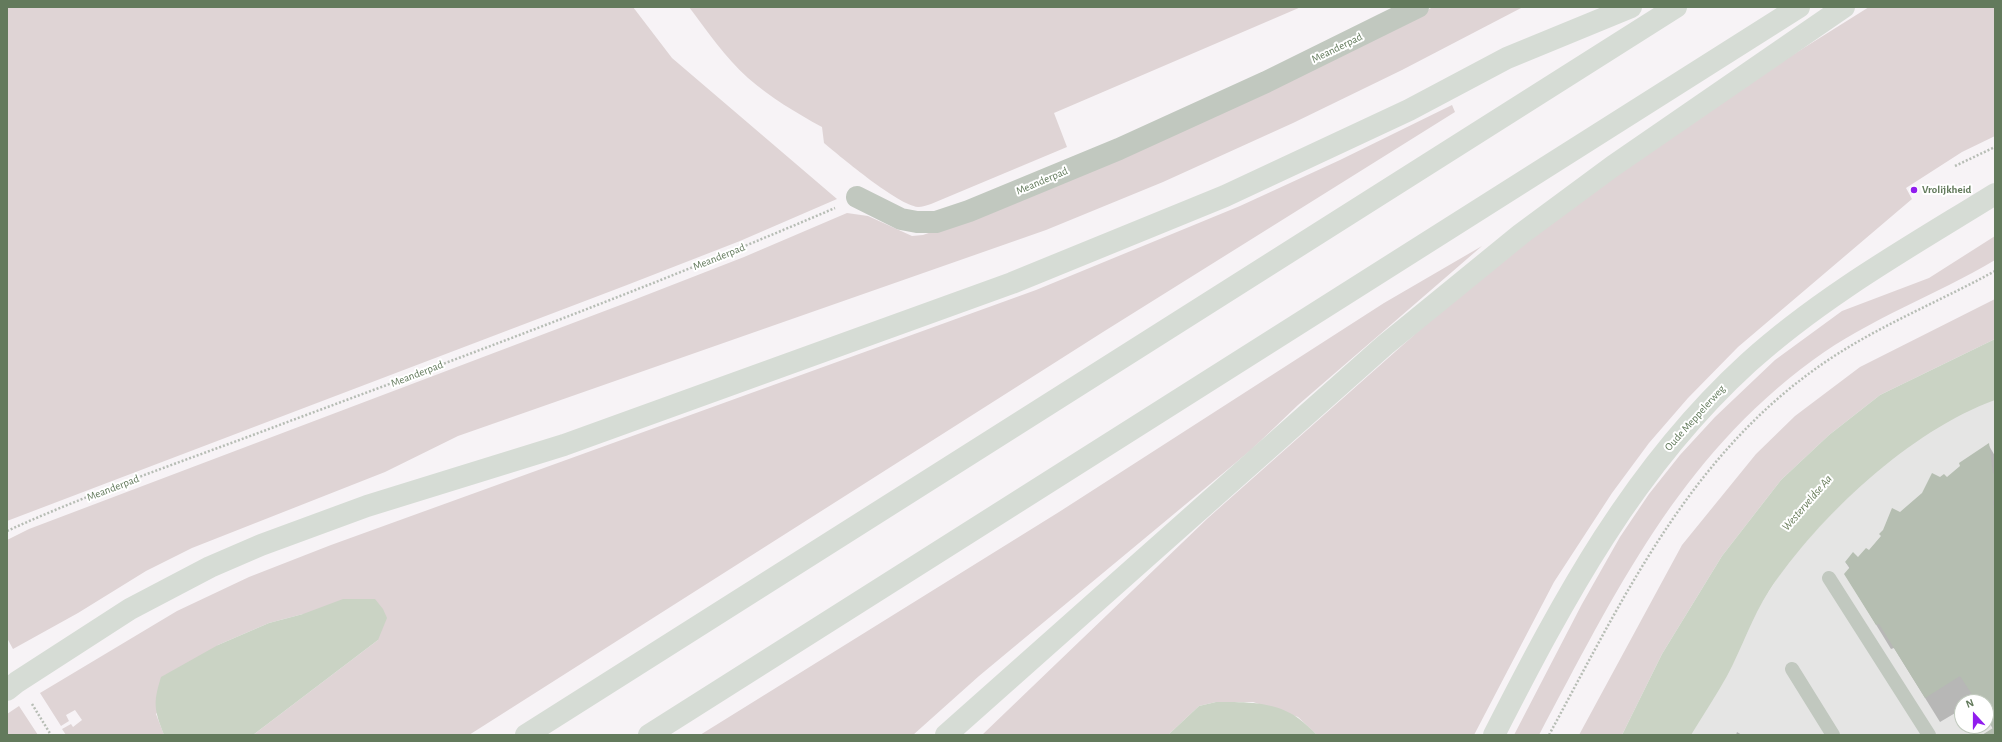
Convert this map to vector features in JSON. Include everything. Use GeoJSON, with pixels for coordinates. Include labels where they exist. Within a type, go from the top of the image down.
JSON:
{"type":"FeatureCollection","features":[{"type":"Feature","properties":{"kind":"main road"},"geometry":{"type":"LineString","coordinates":[[12,686],[130,609],[210,567],[261,545],[367,506],[564,445],[1012,283],[1225,196],[1409,110],[1507,58],[1631,7]]}},
{"type":"Feature","properties":{"kind":"main road"},"geometry":{"type":"LineString","coordinates":[[526,735],[1676,7]]}},
{"type":"Feature","properties":{"kind":"main road"},"geometry":{"type":"LineString","coordinates":[[649,735],[1799,7]]}},
{"type":"Feature","properties":{"kind":"main road"},"geometry":{"type":"LineString","coordinates":[[946,735],[1385,345],[1515,239],[1613,166],[1844,7]]}},
{"type":"Feature","properties":{"kind":"main road","name":"Oude Meppelerweg"},"geometry":{"type":"LineString","coordinates":[[1494,735],[1558,613],[1592,554],[1641,481],[1710,400],[1749,362],[1821,305],[1892,258],[1995,194]]}},
{"type":"Feature","properties":{"kind":"street","name":"Meanderpad"},"geometry":{"type":"LineString","coordinates":[[857,197],[901,219],[917,222],[936,222],[970,211],[1140,139],[1266,82],[1418,7]]}},
{"type":"Feature","properties":{"kind":"lane"},"geometry":{"type":"LineString","coordinates":[[1829,578],[1929,735]]}},
{"type":"Feature","properties":{"kind":"lane"},"geometry":{"type":"LineString","coordinates":[[1792,669],[1833,735]]}},
{"type":"Feature","properties":{"kind":"path"},"geometry":{"type":"LineString","coordinates":[[1955,166],[1995,147]]}},
{"type":"Feature","properties":{"kind":"path","name":"Meanderpad"},"geometry":{"type":"LineString","coordinates":[[7,531],[79,500],[476,351],[684,270],[757,241],[857,197]]}},
{"type":"Feature","properties":{"kind":"path"},"geometry":{"type":"LineString","coordinates":[[1549,735],[1635,575],[1659,537],[1716,462],[1752,422],[1782,396],[1838,354],[1865,338],[1995,271]]}},
{"type":"Feature","properties":{"kind":"path"},"geometry":{"type":"LineString","coordinates":[[12,686],[51,735]]}},
{"type":"Feature","properties":{"kind":"shaded area"},"geometry":{"type":"Polygon","coordinates":[[[7,7],[633,7],[672,58],[837,199],[740,241],[627,285],[7,521],[7,7]]]}},
{"type":"Feature","properties":{"kind":"shaded area"},"geometry":{"type":"Polygon","coordinates":[[[689,7],[1301,7],[1054,113],[1067,147],[931,204],[918,207],[897,198],[870,180],[824,143],[822,127],[765,92],[748,78],[724,53],[689,7]]]}},
{"type":"Feature","properties":{"kind":"shaded area"},"geometry":{"type":"Polygon","coordinates":[[[1433,7],[1523,7],[1402,70],[1293,123],[1163,182],[1046,230],[458,436],[385,472],[192,548],[146,571],[78,613],[13,649],[7,638],[7,540],[29,529],[631,301],[744,257],[847,213],[868,216],[912,236],[923,235],[957,223],[1337,58],[1433,7]]]}},
{"type":"Feature","properties":{"kind":"shaded area"},"geometry":{"type":"Polygon","coordinates":[[[1869,7],[1995,7],[1995,136],[1962,152],[1906,188],[1912,199],[1738,347],[1688,398],[1649,443],[1612,493],[1554,582],[1474,735],[1317,735],[1298,717],[1253,702],[1216,702],[1199,706],[1168,735],[982,735],[1208,518],[1476,280],[1684,123],[1869,7]]]}},
{"type":"Feature","properties":{"kind":"shaded area"},"geometry":{"type":"Polygon","coordinates":[[[1452,105],[1455,112],[1103,332],[469,735],[253,735],[378,640],[303,614],[269,623],[218,645],[156,714],[164,735],[66,735],[62,729],[71,724],[73,727],[82,720],[75,710],[66,715],[69,721],[61,726],[40,693],[177,611],[249,577],[331,545],[1036,290],[1240,206],[1340,160],[1452,105]]]}},
{"type":"Feature","properties":{"kind":"shaded area"},"geometry":{"type":"Polygon","coordinates":[[[1995,236],[1995,260],[1973,273],[1834,345],[1766,398],[1724,440],[1687,484],[1654,531],[1595,630],[1539,735],[1514,735],[1582,604],[1620,537],[1649,494],[1680,455],[1715,417],[1775,360],[1842,311],[1929,278],[1995,236]]]}},
{"type":"Feature","properties":{"kind":"shaded area"},"geometry":{"type":"Polygon","coordinates":[[[1482,246],[1298,405],[1251,450],[979,676],[913,735],[700,735],[1059,512],[1384,303],[1482,246]]]}},
{"type":"Feature","properties":{"kind":"shaded area"},"geometry":{"type":"Polygon","coordinates":[[[1995,299],[1995,339],[1880,395],[1829,435],[1781,480],[1722,556],[1662,654],[1622,735],[1579,735],[1682,545],[1756,454],[1795,416],[1860,367],[1995,299]]]}},
{"type":"Feature","properties":{"kind":"shaded area"},"geometry":{"type":"Polygon","coordinates":[[[1995,398],[1995,735],[1681,735],[1735,644],[1791,557],[1868,475],[1923,432],[1995,398]]]}},
{"type":"Feature","properties":{"kind":"shaded area"},"geometry":{"type":"Polygon","coordinates":[[[19,706],[38,735],[8,735],[7,714],[19,706]]]}},
{"type":"Feature","properties":{"kind":"water","name":"Westerveldse Aa"},"geometry":{"type":"Polygon","coordinates":[[[1995,339],[1995,400],[1963,414],[1931,432],[1899,454],[1869,479],[1813,534],[1789,563],[1769,591],[1752,622],[1727,676],[1691,735],[1622,735],[1662,654],[1722,556],[1781,480],[1829,435],[1880,395],[1995,339]]]}},
{"type":"Feature","properties":{"kind":"water"},"geometry":{"type":"Polygon","coordinates":[[[343,599],[375,599],[383,609],[387,618],[378,640],[253,735],[164,735],[158,719],[156,706],[157,693],[161,677],[218,645],[269,623],[303,614],[343,599]]]}},
{"type":"Feature","properties":{"kind":"water"},"geometry":{"type":"Polygon","coordinates":[[[1216,702],[1269,705],[1279,708],[1298,718],[1317,735],[1168,735],[1199,706],[1216,702]]]}},
{"type":"Feature","properties":{"kind":"building"},"geometry":{"type":"Polygon","coordinates":[[[1989,443],[1993,473],[1995,474],[1995,500],[1993,501],[1995,518],[1995,735],[1982,735],[1994,734],[1994,694],[1972,694],[1960,676],[1925,698],[1879,624],[1876,625],[1844,574],[1850,567],[1845,562],[1853,552],[1858,557],[1866,548],[1869,550],[1881,536],[1879,534],[1883,530],[1892,508],[1900,512],[1922,493],[1932,473],[1940,477],[1944,474],[1947,477],[1960,466],[1959,463],[1989,443]]]}},
{"type":"Feature","properties":{"kind":"place","name":"Vrolijkheid"},"geometry":{"type":"Point","coordinates":[1914,190]}}]}
